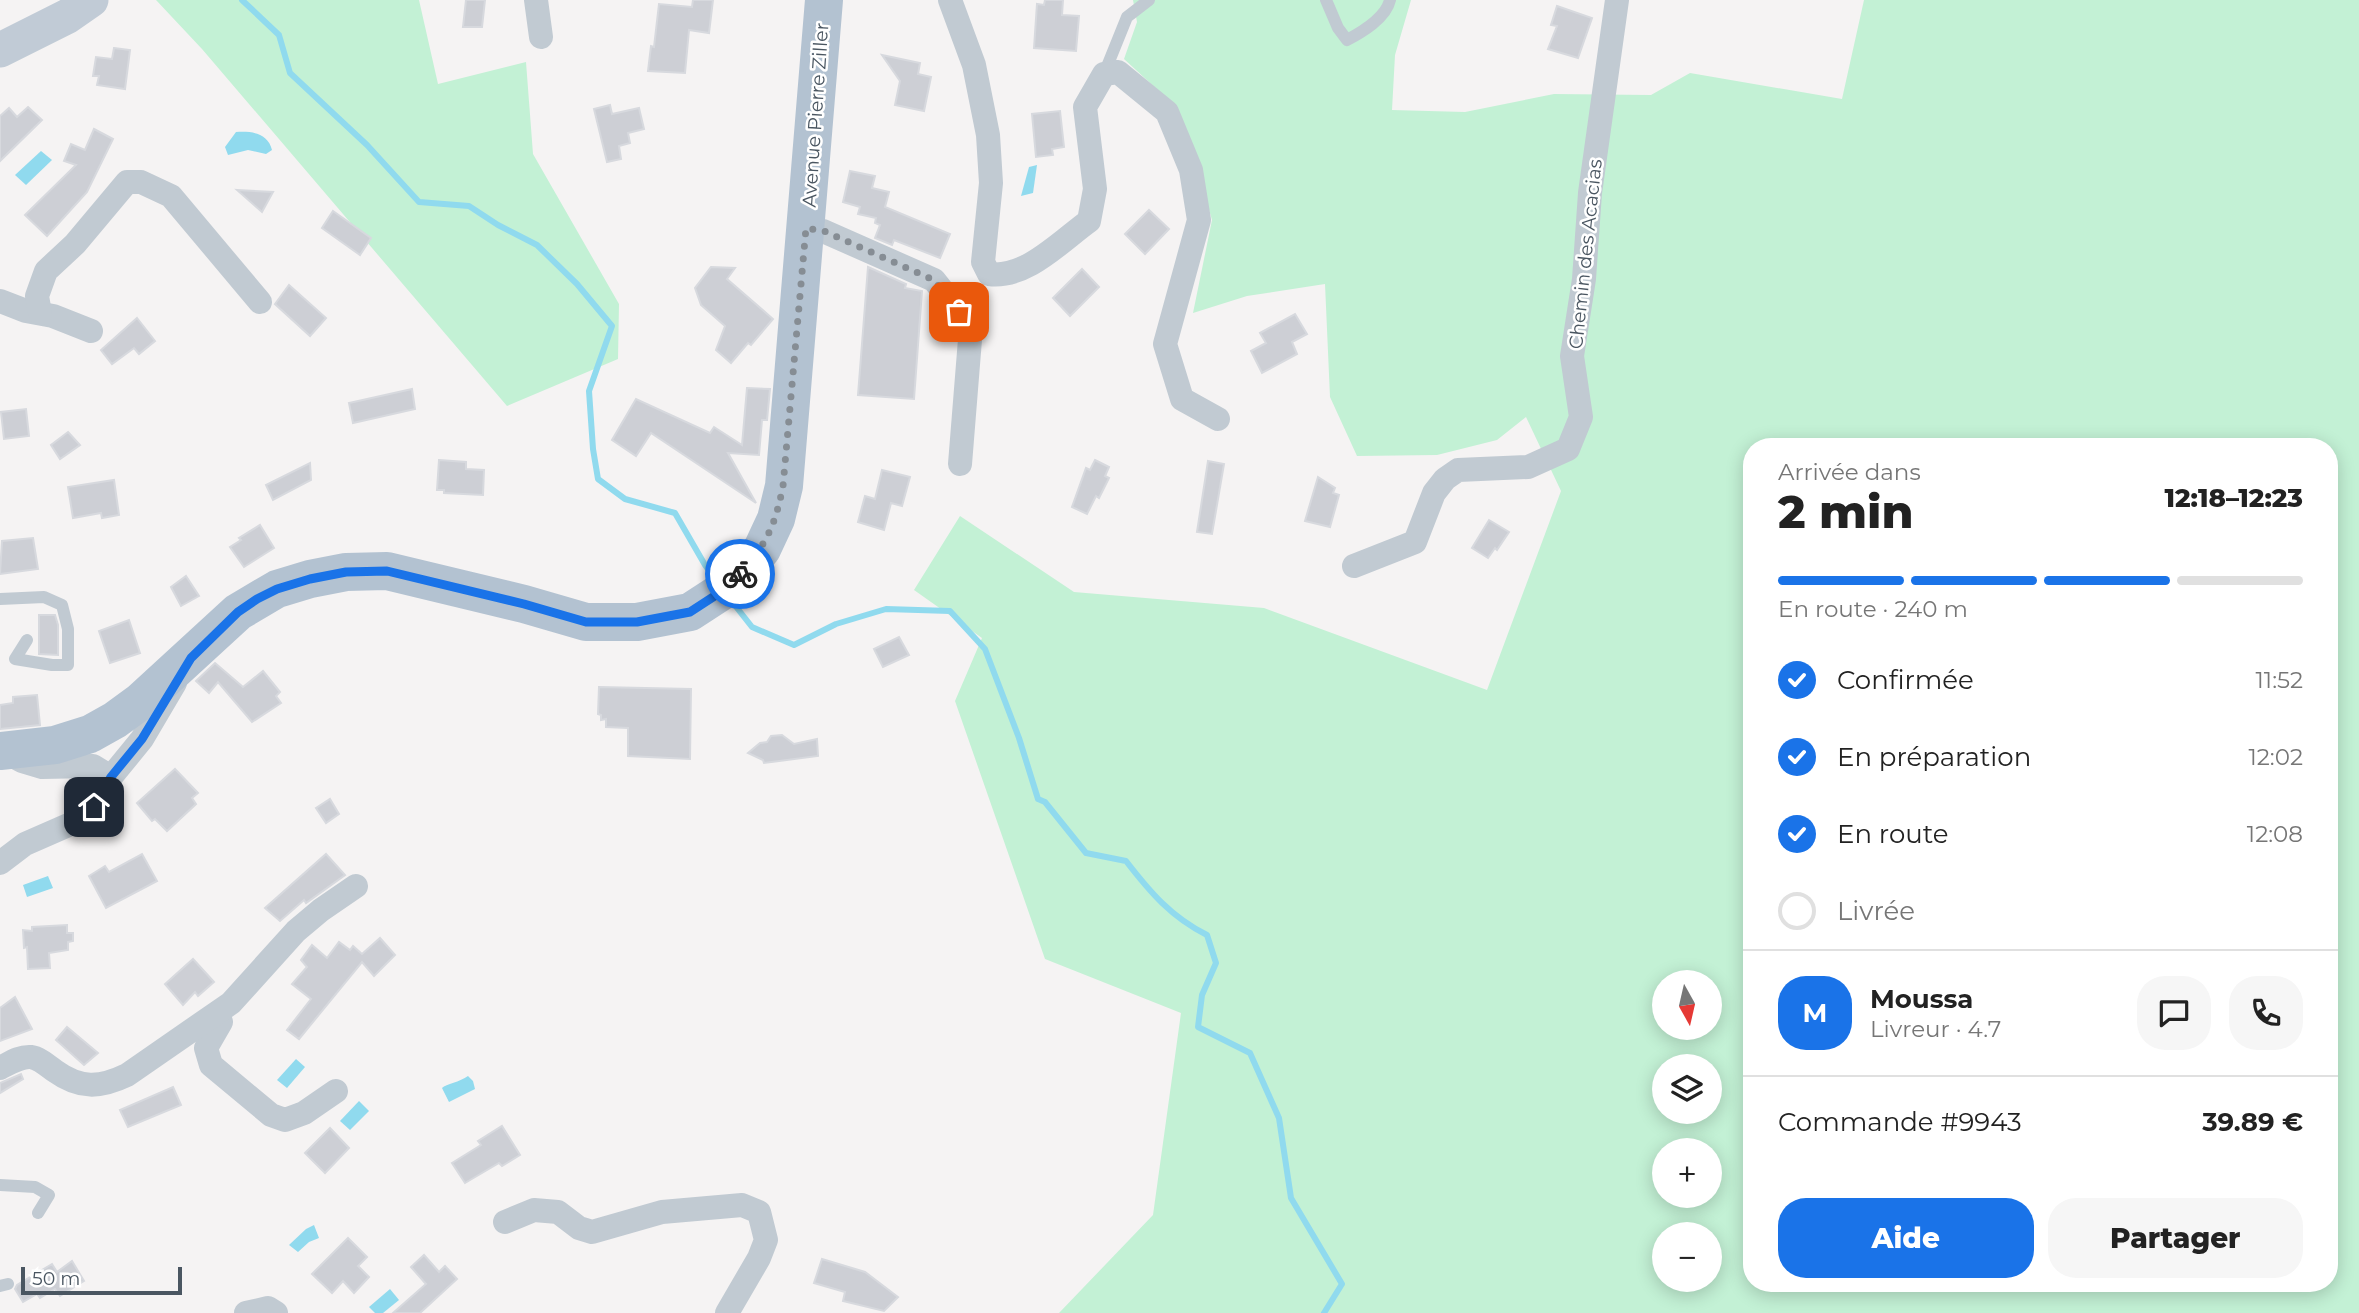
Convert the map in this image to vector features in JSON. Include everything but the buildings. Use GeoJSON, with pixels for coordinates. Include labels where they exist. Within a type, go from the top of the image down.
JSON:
{"type":"FeatureCollection","features":[{"type":"Feature","properties":{"kind":"main road"},"geometry":{"type":"LineString","coordinates":[[0,50],[68,16],[92,0]]}},
{"type":"Feature","properties":{"kind":"main road","name":"Avenue Pierre Ziller"},"geometry":{"type":"LineString","coordinates":[[191,658],[226,622],[257,599],[277,589],[346,572],[387,571],[586,622],[637,622],[690,612],[730,586],[762,549],[776,519],[783,486],[824,0]]}},
{"type":"Feature","properties":{"kind":"main road"},"geometry":{"type":"LineString","coordinates":[[2,751],[55,746],[90,734],[141,701],[191,658]]}},
{"type":"Feature","properties":{"kind":"street"},"geometry":{"type":"LineString","coordinates":[[536,0],[541,37]]}},
{"type":"Feature","properties":{"kind":"street"},"geometry":{"type":"LineString","coordinates":[[950,0],[974,65],[988,135],[991,183],[983,262],[989,274],[1000,276],[1032,264],[1089,221],[1095,188],[1085,107],[1104,74],[1118,72],[1167,112],[1191,170],[1199,220],[1166,344],[1182,399],[1218,419]]}},
{"type":"Feature","properties":{"kind":"street","name":"Chemin des Acacias"},"geometry":{"type":"LineString","coordinates":[[1354,566],[1415,542],[1434,493],[1445,479],[1458,470],[1528,467],[1568,449],[1581,417],[1573,356],[1584,279],[1590,193],[1617,0]]}},
{"type":"Feature","properties":{"kind":"street"},"geometry":{"type":"LineString","coordinates":[[40,313],[37,296],[46,271],[75,244],[127,182],[141,182],[171,196],[260,302]]}},
{"type":"Feature","properties":{"kind":"street"},"geometry":{"type":"LineString","coordinates":[[806,228],[824,231],[934,280],[971,327],[960,464]]}},
{"type":"Feature","properties":{"kind":"street"},"geometry":{"type":"LineString","coordinates":[[0,301],[26,312],[40,313],[91,331]]}},
{"type":"Feature","properties":{"kind":"street"},"geometry":{"type":"LineString","coordinates":[[0,863],[25,844],[73,823],[94,807],[111,777],[142,739],[191,658]]}},
{"type":"Feature","properties":{"kind":"street"},"geometry":{"type":"LineString","coordinates":[[2,751],[42,767],[93,766],[111,777]]}},
{"type":"Feature","properties":{"kind":"street"},"geometry":{"type":"LineString","coordinates":[[0,1068],[20,1058],[33,1057],[61,1076],[83,1085],[108,1084],[127,1075],[218,1013],[262,971],[296,931],[356,886]]}},
{"type":"Feature","properties":{"kind":"street"},"geometry":{"type":"LineString","coordinates":[[218,1013],[221,1022],[206,1048],[211,1065],[271,1115],[285,1120],[304,1114],[336,1091]]}},
{"type":"Feature","properties":{"kind":"street"},"geometry":{"type":"LineString","coordinates":[[505,1222],[534,1210],[558,1212],[579,1228],[592,1232],[662,1212],[742,1205],[759,1212],[766,1240],[759,1258],[727,1313]]}},
{"type":"Feature","properties":{"kind":"street"},"geometry":{"type":"LineString","coordinates":[[246,1313],[268,1308],[276,1313]]}},
{"type":"Feature","properties":{"kind":"lane"},"geometry":{"type":"LineString","coordinates":[[1104,74],[1127,17],[1149,0]]}},
{"type":"Feature","properties":{"kind":"lane"},"geometry":{"type":"LineString","coordinates":[[1326,0],[1338,28],[1347,40],[1363,32],[1388,7],[1390,0]]}},
{"type":"Feature","properties":{"kind":"lane"},"geometry":{"type":"LineString","coordinates":[[0,599],[44,597],[62,606],[68,629],[68,665],[15,659],[27,640]]}},
{"type":"Feature","properties":{"kind":"lane"},"geometry":{"type":"LineString","coordinates":[[0,1185],[34,1187],[50,1195],[38,1213]]}},
{"type":"Feature","properties":{"kind":"green space"},"geometry":{"type":"Polygon","coordinates":[[[156,0],[419,0],[438,84],[526,62],[533,154],[619,304],[618,359],[507,406],[202,49],[156,0]]]}},
{"type":"Feature","properties":{"kind":"green space"},"geometry":{"type":"Polygon","coordinates":[[[1133,0],[1411,0],[1395,55],[1392,110],[1465,112],[1554,94],[1651,95],[1690,73],[1842,99],[1864,0],[2359,0],[2359,1313],[1059,1313],[1153,1215],[1181,1013],[1045,959],[955,701],[982,638],[914,590],[960,516],[1074,592],[1264,608],[1487,690],[1561,491],[1526,417],[1497,440],[1437,455],[1357,456],[1330,397],[1325,284],[1247,296],[1193,313],[1212,220],[1193,154],[1161,93],[1124,59],[1137,22],[1133,0]]]}},
{"type":"Feature","properties":{"kind":"water"},"geometry":{"type":"Polygon","coordinates":[[[236,132],[258,134],[267,140],[272,150],[266,154],[248,150],[228,155],[225,147],[236,132]]]}},
{"type":"Feature","properties":{"kind":"water"},"geometry":{"type":"Polygon","coordinates":[[[41,151],[52,160],[26,185],[15,175],[41,151]]]}},
{"type":"Feature","properties":{"kind":"water"},"geometry":{"type":"Polygon","coordinates":[[[1037,165],[1033,193],[1021,196],[1029,167],[1037,165]]]}},
{"type":"Feature","properties":{"kind":"water"},"geometry":{"type":"Polygon","coordinates":[[[48,876],[53,888],[27,897],[23,885],[48,876]]]}},
{"type":"Feature","properties":{"kind":"water"},"geometry":{"type":"Polygon","coordinates":[[[296,1059],[305,1067],[287,1088],[277,1080],[296,1059]]]}},
{"type":"Feature","properties":{"kind":"water"},"geometry":{"type":"Polygon","coordinates":[[[468,1076],[475,1089],[449,1102],[442,1088],[468,1076]]]}},
{"type":"Feature","properties":{"kind":"water"},"geometry":{"type":"Polygon","coordinates":[[[359,1101],[369,1111],[350,1130],[340,1121],[359,1101]]]}},
{"type":"Feature","properties":{"kind":"water"},"geometry":{"type":"Polygon","coordinates":[[[314,1225],[319,1238],[309,1242],[298,1252],[289,1245],[306,1229],[314,1225]]]}},
{"type":"Feature","properties":{"kind":"water"},"geometry":{"type":"Polygon","coordinates":[[[390,1289],[399,1300],[383,1313],[375,1313],[369,1307],[390,1289]]]}},
{"type":"Feature","properties":{"kind":"waterway"},"geometry":{"type":"LineString","coordinates":[[242,0],[279,35],[290,73],[367,145],[419,202],[469,206],[537,245],[577,284],[612,326],[589,391],[598,479],[625,499],[675,513],[715,579]]}},
{"type":"Feature","properties":{"kind":"waterway"},"geometry":{"type":"LineString","coordinates":[[730,599],[752,627],[794,645],[836,624],[886,609],[950,611],[985,649],[1019,738],[1038,799],[1045,802],[1086,853],[1126,861],[1162,903],[1207,935],[1216,963],[1202,995],[1198,1027],[1250,1053],[1279,1118],[1291,1198],[1342,1284],[1324,1313]]}},
{"type":"Feature","properties":{"kind":"way so far"},"geometry":{"type":"LineString","coordinates":[[740,574],[762,549],[776,519],[783,486],[806,228],[824,231],[934,280],[959,312]]}},
{"type":"Feature","properties":{"kind":"route"},"geometry":{"type":"LineString","coordinates":[[94,807],[111,777],[142,739],[191,658],[238,612],[277,589],[346,572],[387,571],[586,622],[637,622],[690,612],[730,586],[740,574]]}}]}
